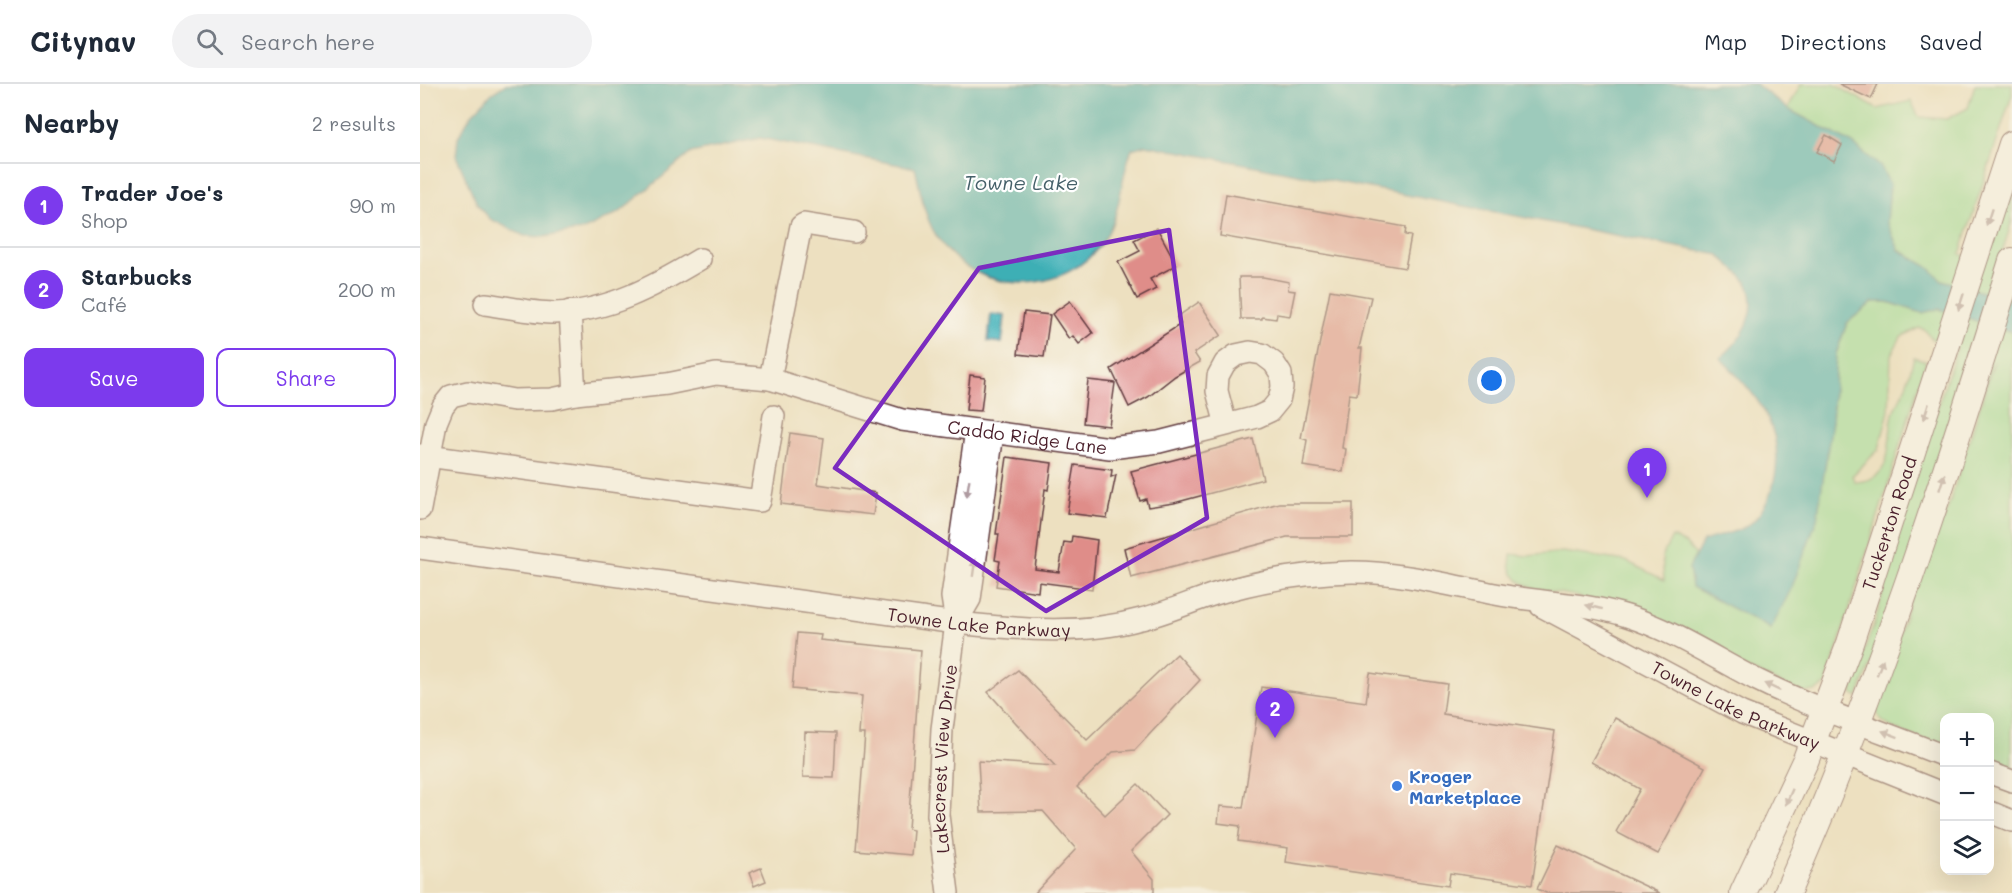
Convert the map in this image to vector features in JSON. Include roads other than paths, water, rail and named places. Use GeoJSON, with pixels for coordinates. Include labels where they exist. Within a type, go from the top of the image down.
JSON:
{"type":"FeatureCollection","features":[{"type":"Feature","properties":{"kind":"main road","name":"Tuckerton Road"},"geometry":{"type":"LineString","coordinates":[[1743,893],[1826,709],[1873,577],[2012,144]]}},
{"type":"Feature","properties":{"kind":"main road","name":"Tuckerton Road"},"geometry":{"type":"LineString","coordinates":[[1787,893],[1845,755],[1890,638],[2012,261]]}},
{"type":"Feature","properties":{"kind":"street"},"geometry":{"type":"LineString","coordinates":[[770,379],[801,226],[804,224],[854,232]]}},
{"type":"Feature","properties":{"kind":"street"},"geometry":{"type":"LineString","coordinates":[[485,304],[554,313],[625,300],[700,259]]}},
{"type":"Feature","properties":{"kind":"street"},"geometry":{"type":"LineString","coordinates":[[570,311],[575,394]]}},
{"type":"Feature","properties":{"kind":"street","name":"Caddo Ridge Lane"},"geometry":{"type":"LineString","coordinates":[[424,455],[443,406],[451,396],[482,392],[523,400],[552,399],[575,394],[667,384],[716,374],[770,379],[894,418],[1110,448],[1159,442],[1226,425]]}},
{"type":"Feature","properties":{"kind":"street"},"geometry":{"type":"LineString","coordinates":[[420,509],[424,455],[760,501],[774,416]]}},
{"type":"Feature","properties":{"kind":"street","name":"Lakecrest View Drive"},"geometry":{"type":"LineString","coordinates":[[948,893],[938,815],[942,729],[956,623],[969,599],[985,431]]}},
{"type":"Feature","properties":{"kind":"street","name":"Towne Lake Parkway"},"geometry":{"type":"LineString","coordinates":[[420,548],[956,623],[1037,631],[1088,629],[1141,620],[1215,594],[1263,581],[1304,575],[1355,572],[1418,579],[1533,602],[1587,605],[1626,616],[1679,638],[1757,680],[1940,754]]}},
{"type":"Feature","properties":{"kind":"street","name":"Towne Lake Parkway"},"geometry":{"type":"LineString","coordinates":[[1533,602],[1742,713],[1940,792]]}},
{"type":"Feature","properties":{"kind":"street"},"geometry":{"type":"LineString","coordinates":[[1994,775],[2012,781]]}},
{"type":"Feature","properties":{"kind":"street"},"geometry":{"type":"LineString","coordinates":[[1994,814],[2012,821]]}},
{"type":"Feature","properties":{"kind":"water","name":"Towne Lake"},"geometry":{"type":"Polygon","coordinates":[[[506,84],[1756,84],[1788,109],[1853,144],[1881,167],[1890,184],[1887,222],[1899,250],[1928,267],[1942,280],[2012,301],[2012,332],[1939,309],[1922,313],[1888,302],[1873,302],[1847,323],[1836,354],[1832,422],[1817,519],[1792,587],[1771,629],[1692,587],[1689,568],[1703,541],[1731,533],[1754,520],[1771,492],[1776,471],[1777,452],[1768,418],[1748,388],[1720,358],[1741,336],[1752,308],[1749,287],[1744,279],[1719,255],[1145,145],[1132,149],[1118,207],[1110,229],[1088,259],[1068,272],[1046,280],[1022,283],[999,280],[977,272],[957,259],[940,241],[930,224],[915,168],[760,138],[691,153],[620,212],[584,230],[544,237],[524,236],[490,219],[477,204],[456,156],[458,137],[471,115],[492,93],[506,84]]]}},
{"type":"Feature","properties":{"kind":"water"},"geometry":{"type":"Polygon","coordinates":[[[991,314],[1005,316],[1002,343],[988,341],[991,314]]]}},
{"type":"Feature","properties":{"kind":"place","name":"Trader Joe's"},"geometry":{"type":"Point","coordinates":[1647,498]}},
{"type":"Feature","properties":{"kind":"place","name":"Starbucks"},"geometry":{"type":"Point","coordinates":[1275,738]}},
{"type":"Feature","properties":{"kind":"place","name":"Kroger Marketplace"},"geometry":{"type":"Point","coordinates":[1397,786]}}]}
